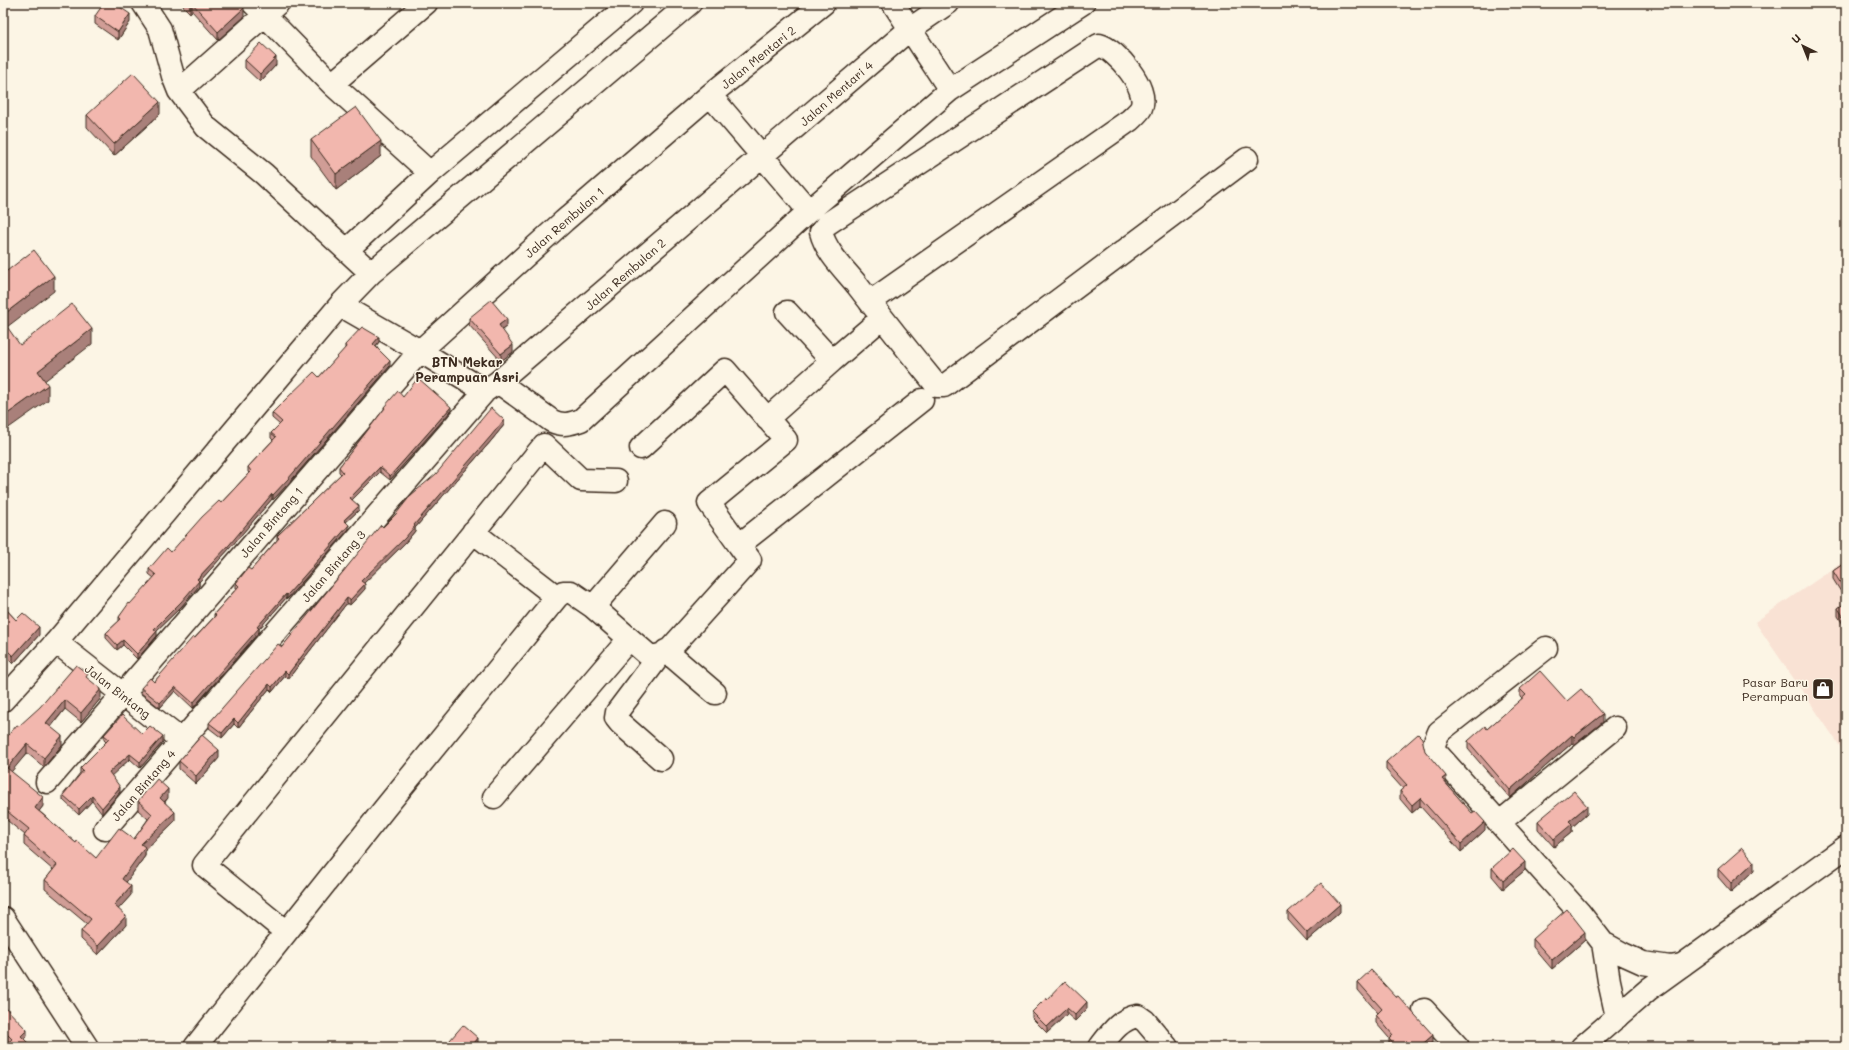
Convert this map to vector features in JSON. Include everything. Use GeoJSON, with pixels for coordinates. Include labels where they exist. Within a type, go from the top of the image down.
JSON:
{"type":"FeatureCollection","features":[{"type":"Feature","properties":{"kind":"street"},"geometry":{"type":"LineString","coordinates":[[143,3],[160,29],[172,76],[179,91],[206,127],[264,174],[372,273]]}},
{"type":"Feature","properties":{"kind":"street"},"geometry":{"type":"LineString","coordinates":[[332,84],[426,3]]}},
{"type":"Feature","properties":{"kind":"street"},"geometry":{"type":"LineString","coordinates":[[347,250],[430,173],[631,3]]}},
{"type":"Feature","properties":{"kind":"street"},"geometry":{"type":"LineString","coordinates":[[3,700],[56,642],[340,305],[372,273],[690,3]]}},
{"type":"Feature","properties":{"kind":"street","name":"Jalan Mentari 2"},"geometry":{"type":"LineString","coordinates":[[710,96],[824,3]]}},
{"type":"Feature","properties":{"kind":"street"},"geometry":{"type":"LineString","coordinates":[[893,3],[950,90]]}},
{"type":"Feature","properties":{"kind":"street","name":"Jalan Mentari 4"},"geometry":{"type":"LineString","coordinates":[[763,156],[910,30],[948,3]]}},
{"type":"Feature","properties":{"kind":"street"},"geometry":{"type":"LineString","coordinates":[[340,305],[420,351],[492,387],[560,425],[581,420],[809,211],[950,90],[1083,3]]}},
{"type":"Feature","properties":{"kind":"street"},"geometry":{"type":"LineString","coordinates":[[179,91],[265,7],[332,84],[430,173]]}},
{"type":"Feature","properties":{"kind":"street"},"geometry":{"type":"LineString","coordinates":[[767,419],[832,361],[876,310],[1130,120],[1141,108],[1142,96],[1139,84],[1112,51],[1099,45],[1094,47],[827,224],[821,232],[823,241],[876,310],[937,386],[944,386],[1247,159]]}},
{"type":"Feature","properties":{"kind":"street"},"geometry":{"type":"LineString","coordinates":[[710,96],[809,211]]}},
{"type":"Feature","properties":{"kind":"street","name":"Jalan Rembulan 1"},"geometry":{"type":"LineString","coordinates":[[420,351],[564,221],[710,96]]}},
{"type":"Feature","properties":{"kind":"street","name":"Jalan Rembulan 2"},"geometry":{"type":"LineString","coordinates":[[492,387],[763,156]]}},
{"type":"Feature","properties":{"kind":"street"},"geometry":{"type":"LineString","coordinates":[[787,312],[832,361]]}},
{"type":"Feature","properties":{"kind":"street","name":"Jalan Bintang 1"},"geometry":{"type":"LineString","coordinates":[[48,782],[122,693],[420,351]]}},
{"type":"Feature","properties":{"kind":"street"},"geometry":{"type":"LineString","coordinates":[[195,1047],[385,808],[557,597],[563,592],[571,592],[653,657],[671,648],[750,560],[709,503],[786,440],[725,370],[641,448]]}},
{"type":"Feature","properties":{"kind":"street","name":"Jalan Bintang 3"},"geometry":{"type":"LineString","coordinates":[[181,740],[492,387]]}},
{"type":"Feature","properties":{"kind":"street"},"geometry":{"type":"LineString","coordinates":[[739,545],[922,400]]}},
{"type":"Feature","properties":{"kind":"street"},"geometry":{"type":"LineString","coordinates":[[286,932],[204,865],[544,445],[581,480],[616,481]]}},
{"type":"Feature","properties":{"kind":"street"},"geometry":{"type":"LineString","coordinates":[[592,608],[665,522]]}},
{"type":"Feature","properties":{"kind":"street"},"geometry":{"type":"LineString","coordinates":[[473,532],[557,597]]}},
{"type":"Feature","properties":{"kind":"street"},"geometry":{"type":"LineString","coordinates":[[494,797],[629,639]]}},
{"type":"Feature","properties":{"kind":"street","name":"Jalan Bintang"},"geometry":{"type":"LineString","coordinates":[[56,642],[181,740]]}},
{"type":"Feature","properties":{"kind":"street"},"geometry":{"type":"LineString","coordinates":[[1546,648],[1439,732],[1434,744],[1435,751],[1579,912],[1603,943],[1643,963],[1670,967],[1682,966]]}},
{"type":"Feature","properties":{"kind":"street"},"geometry":{"type":"LineString","coordinates":[[663,653],[715,693]]}},
{"type":"Feature","properties":{"kind":"street"},"geometry":{"type":"LineString","coordinates":[[661,759],[616,718],[617,712],[663,653]]}},
{"type":"Feature","properties":{"kind":"street"},"geometry":{"type":"LineString","coordinates":[[1500,822],[1615,728]]}},
{"type":"Feature","properties":{"kind":"street","name":"Jalan Bintang 4"},"geometry":{"type":"LineString","coordinates":[[105,829],[181,740]]}},
{"type":"Feature","properties":{"kind":"street"},"geometry":{"type":"LineString","coordinates":[[1582,1047],[1649,989],[1846,847]]}},
{"type":"Feature","properties":{"kind":"street"},"geometry":{"type":"LineString","coordinates":[[3,918],[87,1047]]}},
{"type":"Feature","properties":{"kind":"street"},"geometry":{"type":"LineString","coordinates":[[1603,943],[1616,1017]]}},
{"type":"Feature","properties":{"kind":"street"},"geometry":{"type":"LineString","coordinates":[[1424,1010],[1458,1047]]}},
{"type":"Feature","properties":{"kind":"street"},"geometry":{"type":"LineString","coordinates":[[1100,1047],[1120,1024],[1130,1017],[1138,1016],[1145,1021],[1167,1047]]}},
{"type":"Feature","properties":{"kind":"shaded area","name":"Pasar Baru Perampuan"},"geometry":{"type":"Polygon","coordinates":[[[1846,560],[1846,755],[1755,622],[1846,560]]]}},
{"type":"Feature","properties":{"kind":"building"},"geometry":{"type":"Polygon","coordinates":[[[104,3],[114,3],[130,14],[118,32],[95,16],[104,3]]]}},
{"type":"Feature","properties":{"kind":"building"},"geometry":{"type":"Polygon","coordinates":[[[192,3],[239,3],[244,8],[218,32],[192,3]]]}},
{"type":"Feature","properties":{"kind":"building"},"geometry":{"type":"Polygon","coordinates":[[[261,43],[276,57],[260,74],[245,60],[261,43]]]}},
{"type":"Feature","properties":{"kind":"building"},"geometry":{"type":"Polygon","coordinates":[[[133,73],[160,102],[114,144],[87,115],[133,73]]]}},
{"type":"Feature","properties":{"kind":"building"},"geometry":{"type":"Polygon","coordinates":[[[356,107],[381,141],[336,174],[311,140],[356,107]]]}},
{"type":"Feature","properties":{"kind":"building"},"geometry":{"type":"Polygon","coordinates":[[[34,250],[54,276],[3,315],[3,274],[34,250]]]}},
{"type":"Feature","properties":{"kind":"building"},"geometry":{"type":"Polygon","coordinates":[[[491,300],[507,319],[499,325],[513,345],[501,354],[469,318],[491,300]]]}},
{"type":"Feature","properties":{"kind":"building"},"geometry":{"type":"Polygon","coordinates":[[[72,304],[92,329],[38,371],[48,385],[3,417],[3,321],[20,345],[72,304]]]}},
{"type":"Feature","properties":{"kind":"building"},"geometry":{"type":"Polygon","coordinates":[[[362,327],[379,337],[373,344],[390,361],[288,479],[273,495],[272,494],[230,544],[197,579],[199,581],[181,602],[154,629],[157,631],[137,654],[123,640],[117,645],[106,633],[121,619],[119,617],[129,603],[130,604],[156,575],[149,569],[167,548],[171,552],[202,517],[219,501],[221,503],[251,471],[248,467],[276,437],[271,433],[282,422],[272,413],[314,372],[319,377],[362,327]]]}},
{"type":"Feature","properties":{"kind":"building"},"geometry":{"type":"Polygon","coordinates":[[[418,378],[451,407],[390,476],[380,467],[350,498],[359,506],[344,520],[349,525],[257,627],[259,628],[193,703],[175,687],[160,703],[141,688],[150,678],[154,682],[193,637],[195,638],[216,615],[214,614],[239,586],[236,583],[248,568],[251,570],[279,538],[277,536],[343,472],[339,467],[385,408],[384,407],[398,391],[403,397],[418,378]]]}},
{"type":"Feature","properties":{"kind":"building"},"geometry":{"type":"Polygon","coordinates":[[[491,408],[504,420],[414,525],[415,526],[405,538],[361,581],[365,584],[350,600],[347,598],[288,674],[285,671],[272,687],[269,684],[238,723],[234,719],[222,733],[209,723],[278,644],[282,647],[381,525],[383,527],[396,514],[411,495],[436,474],[491,408]]]}},
{"type":"Feature","properties":{"kind":"building"},"geometry":{"type":"Polygon","coordinates":[[[1846,562],[1846,592],[1833,571],[1846,562]]]}},
{"type":"Feature","properties":{"kind":"building"},"geometry":{"type":"Polygon","coordinates":[[[1846,603],[1846,621],[1838,608],[1846,603]]]}},
{"type":"Feature","properties":{"kind":"building"},"geometry":{"type":"Polygon","coordinates":[[[3,606],[16,620],[23,613],[39,627],[13,656],[3,646],[3,606]]]}},
{"type":"Feature","properties":{"kind":"building"},"geometry":{"type":"Polygon","coordinates":[[[76,665],[88,674],[86,677],[101,689],[81,713],[65,700],[46,723],[62,736],[44,758],[27,744],[7,768],[43,797],[35,808],[96,858],[119,828],[134,839],[152,814],[138,801],[157,779],[168,789],[160,798],[175,812],[141,844],[145,847],[122,879],[131,886],[114,905],[126,916],[98,946],[81,931],[91,919],[45,880],[57,865],[24,836],[29,829],[3,808],[3,741],[17,725],[19,726],[40,707],[76,665]]]}},
{"type":"Feature","properties":{"kind":"building"},"geometry":{"type":"Polygon","coordinates":[[[1540,671],[1567,701],[1581,689],[1603,714],[1574,737],[1572,735],[1510,790],[1468,741],[1485,726],[1487,729],[1526,695],[1520,689],[1540,671]]]}},
{"type":"Feature","properties":{"kind":"building"},"geometry":{"type":"Polygon","coordinates":[[[122,715],[142,734],[150,726],[163,736],[140,762],[130,754],[109,772],[120,787],[102,808],[92,796],[79,809],[63,795],[83,771],[80,768],[109,739],[104,735],[122,715]]]}},
{"type":"Feature","properties":{"kind":"building"},"geometry":{"type":"Polygon","coordinates":[[[1418,734],[1422,738],[1425,751],[1446,776],[1442,779],[1472,813],[1475,811],[1485,822],[1461,844],[1420,798],[1412,805],[1400,791],[1407,785],[1386,762],[1418,734]]]}},
{"type":"Feature","properties":{"kind":"building"},"geometry":{"type":"Polygon","coordinates":[[[202,735],[219,750],[196,776],[179,761],[202,735]]]}},
{"type":"Feature","properties":{"kind":"building"},"geometry":{"type":"Polygon","coordinates":[[[1574,791],[1587,806],[1569,821],[1572,824],[1554,839],[1538,821],[1574,791]]]}},
{"type":"Feature","properties":{"kind":"building"},"geometry":{"type":"Polygon","coordinates":[[[1742,848],[1754,862],[1731,883],[1718,869],[1742,848]]]}},
{"type":"Feature","properties":{"kind":"building"},"geometry":{"type":"Polygon","coordinates":[[[1513,849],[1525,862],[1503,881],[1492,868],[1513,849]]]}},
{"type":"Feature","properties":{"kind":"building"},"geometry":{"type":"Polygon","coordinates":[[[1321,883],[1340,904],[1307,933],[1288,912],[1321,883]]]}},
{"type":"Feature","properties":{"kind":"building"},"geometry":{"type":"Polygon","coordinates":[[[1567,909],[1585,932],[1552,960],[1533,939],[1567,909]]]}},
{"type":"Feature","properties":{"kind":"building"},"geometry":{"type":"Polygon","coordinates":[[[1371,970],[1396,997],[1398,996],[1433,1035],[1419,1047],[1396,1047],[1389,1039],[1393,1035],[1376,1015],[1382,1009],[1358,982],[1371,970]]]}},
{"type":"Feature","properties":{"kind":"building"},"geometry":{"type":"Polygon","coordinates":[[[1065,981],[1087,1002],[1075,1015],[1067,1008],[1047,1027],[1032,1012],[1046,998],[1047,1000],[1065,981]]]}},
{"type":"Feature","properties":{"kind":"building"},"geometry":{"type":"Polygon","coordinates":[[[3,1005],[27,1030],[21,1036],[32,1047],[3,1047],[12,1039],[3,1030],[3,1005]]]}},
{"type":"Feature","properties":{"kind":"building"},"geometry":{"type":"Polygon","coordinates":[[[463,1025],[478,1038],[471,1047],[444,1047],[463,1025]]]}},
{"type":"Feature","properties":{"kind":"building"},"geometry":{"type":"Polygon","coordinates":[[[310,1043],[314,1047],[306,1047],[310,1043]]]}},
{"type":"Feature","properties":{"kind":"place","name":"Pasar Baru Perampuan"},"geometry":{"type":"Point","coordinates":[1823,689]}},
{"type":"Feature","properties":{"kind":"district","name":"BTN Mekar Perampuan Asri"},"geometry":{"type":"Point","coordinates":[467,368]}}]}
